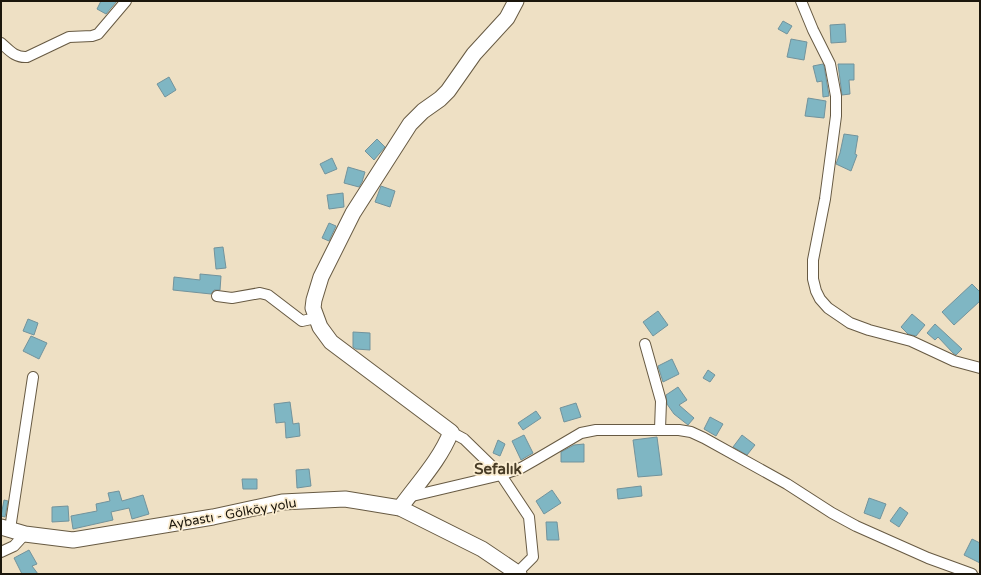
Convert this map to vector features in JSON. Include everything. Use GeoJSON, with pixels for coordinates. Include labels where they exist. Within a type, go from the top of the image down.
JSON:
{"type":"FeatureCollection","features":[{"type":"Feature","properties":{"kind":"street"},"geometry":{"type":"LineString","coordinates":[[1,43],[20,58],[27,57],[69,37],[92,36],[98,34],[126,1]]}},
{"type":"Feature","properties":{"kind":"street"},"geometry":{"type":"LineString","coordinates":[[516,1],[507,18],[474,54],[448,91],[440,99],[423,111],[410,124],[398,140],[353,213],[321,277],[313,308],[320,328],[331,342],[451,432],[464,439],[501,474],[529,517],[533,557],[518,574]]}},
{"type":"Feature","properties":{"kind":"street"},"geometry":{"type":"LineString","coordinates":[[801,1],[813,30],[830,64],[836,96],[836,116],[825,199],[814,260],[813,279],[816,291],[820,299],[828,308],[850,323],[869,330],[911,341],[954,360],[980,368]]}},
{"type":"Feature","properties":{"kind":"street"},"geometry":{"type":"LineString","coordinates":[[217,296],[232,298],[260,293],[268,295],[302,321],[316,318]]}},
{"type":"Feature","properties":{"kind":"street"},"geometry":{"type":"LineString","coordinates":[[645,344],[660,401],[660,429]]}},
{"type":"Feature","properties":{"kind":"street"},"geometry":{"type":"LineString","coordinates":[[5,528],[33,377]]}},
{"type":"Feature","properties":{"kind":"street"},"geometry":{"type":"LineString","coordinates":[[404,502],[521,468],[581,433],[596,430],[679,430],[704,438],[787,484],[832,513],[856,526],[928,558],[972,574]]}},
{"type":"Feature","properties":{"kind":"street"},"geometry":{"type":"LineString","coordinates":[[404,502],[441,453],[451,432]]}},
{"type":"Feature","properties":{"kind":"street","name":"Aybastı - Gölköy yolu"},"geometry":{"type":"LineString","coordinates":[[5,528],[25,534],[73,540],[213,517],[282,502],[345,499],[404,502],[482,549],[518,574]]}},
{"type":"Feature","properties":{"kind":"street"},"geometry":{"type":"LineString","coordinates":[[1,552],[14,546],[25,534]]}},
{"type":"Feature","properties":{"kind":"building"},"geometry":{"type":"Polygon","coordinates":[[[101,1],[117,1],[106,14],[97,9],[101,1]]]}},
{"type":"Feature","properties":{"kind":"building"},"geometry":{"type":"Polygon","coordinates":[[[783,21],[792,26],[787,34],[778,29],[783,21]]]}},
{"type":"Feature","properties":{"kind":"building"},"geometry":{"type":"Polygon","coordinates":[[[845,24],[846,42],[831,43],[830,25],[845,24]]]}},
{"type":"Feature","properties":{"kind":"building"},"geometry":{"type":"Polygon","coordinates":[[[791,39],[807,42],[804,60],[787,57],[791,39]]]}},
{"type":"Feature","properties":{"kind":"building"},"geometry":{"type":"Polygon","coordinates":[[[823,64],[829,96],[823,97],[822,81],[817,82],[813,66],[823,64]]]}},
{"type":"Feature","properties":{"kind":"building"},"geometry":{"type":"Polygon","coordinates":[[[838,64],[854,64],[854,80],[849,80],[850,94],[842,95],[838,64]]]}},
{"type":"Feature","properties":{"kind":"building"},"geometry":{"type":"Polygon","coordinates":[[[169,77],[176,90],[165,97],[157,84],[169,77]]]}},
{"type":"Feature","properties":{"kind":"building"},"geometry":{"type":"Polygon","coordinates":[[[808,98],[826,101],[824,118],[805,116],[808,98]]]}},
{"type":"Feature","properties":{"kind":"building"},"geometry":{"type":"Polygon","coordinates":[[[844,134],[858,136],[855,154],[857,155],[851,171],[836,164],[844,134]]]}},
{"type":"Feature","properties":{"kind":"building"},"geometry":{"type":"Polygon","coordinates":[[[377,139],[385,147],[374,160],[365,151],[377,139]]]}},
{"type":"Feature","properties":{"kind":"building"},"geometry":{"type":"Polygon","coordinates":[[[332,158],[337,169],[325,174],[320,164],[332,158]]]}},
{"type":"Feature","properties":{"kind":"building"},"geometry":{"type":"Polygon","coordinates":[[[348,167],[365,172],[359,187],[344,183],[348,167]]]}},
{"type":"Feature","properties":{"kind":"building"},"geometry":{"type":"Polygon","coordinates":[[[381,186],[395,191],[390,207],[375,202],[381,186]]]}},
{"type":"Feature","properties":{"kind":"building"},"geometry":{"type":"Polygon","coordinates":[[[343,193],[344,207],[329,209],[327,195],[343,193]]]}},
{"type":"Feature","properties":{"kind":"building"},"geometry":{"type":"Polygon","coordinates":[[[329,223],[336,226],[329,241],[322,238],[329,223]]]}},
{"type":"Feature","properties":{"kind":"building"},"geometry":{"type":"Polygon","coordinates":[[[223,247],[226,268],[216,269],[214,248],[223,247]]]}},
{"type":"Feature","properties":{"kind":"building"},"geometry":{"type":"Polygon","coordinates":[[[200,274],[221,276],[220,290],[214,290],[211,294],[173,290],[174,277],[200,280],[200,274]]]}},
{"type":"Feature","properties":{"kind":"building"},"geometry":{"type":"Polygon","coordinates":[[[972,284],[980,292],[980,301],[954,325],[942,312],[972,284]]]}},
{"type":"Feature","properties":{"kind":"building"},"geometry":{"type":"Polygon","coordinates":[[[658,311],[668,325],[653,336],[643,322],[658,311]]]}},
{"type":"Feature","properties":{"kind":"building"},"geometry":{"type":"Polygon","coordinates":[[[912,314],[925,325],[916,336],[908,334],[901,327],[912,314]]]}},
{"type":"Feature","properties":{"kind":"building"},"geometry":{"type":"Polygon","coordinates":[[[28,319],[38,323],[34,335],[23,331],[28,319]]]}},
{"type":"Feature","properties":{"kind":"building"},"geometry":{"type":"Polygon","coordinates":[[[935,324],[962,349],[956,355],[938,337],[935,340],[927,333],[935,324]]]}},
{"type":"Feature","properties":{"kind":"building"},"geometry":{"type":"Polygon","coordinates":[[[353,332],[370,333],[370,350],[356,349],[353,347],[353,332]]]}},
{"type":"Feature","properties":{"kind":"building"},"geometry":{"type":"Polygon","coordinates":[[[31,336],[47,343],[39,359],[23,351],[31,336]]]}},
{"type":"Feature","properties":{"kind":"building"},"geometry":{"type":"Polygon","coordinates":[[[672,359],[679,374],[663,382],[658,366],[672,359]]]}},
{"type":"Feature","properties":{"kind":"building"},"geometry":{"type":"Polygon","coordinates":[[[708,370],[715,375],[710,382],[703,378],[708,370]]]}},
{"type":"Feature","properties":{"kind":"building"},"geometry":{"type":"Polygon","coordinates":[[[678,387],[687,400],[679,405],[694,418],[688,425],[674,414],[667,404],[666,395],[678,387]]]}},
{"type":"Feature","properties":{"kind":"building"},"geometry":{"type":"Polygon","coordinates":[[[290,402],[293,424],[299,423],[300,436],[286,438],[285,422],[276,423],[274,404],[290,402]]]}},
{"type":"Feature","properties":{"kind":"building"},"geometry":{"type":"Polygon","coordinates":[[[576,403],[581,417],[564,422],[560,408],[576,403]]]}},
{"type":"Feature","properties":{"kind":"building"},"geometry":{"type":"Polygon","coordinates":[[[536,411],[541,418],[523,430],[518,423],[536,411]]]}},
{"type":"Feature","properties":{"kind":"building"},"geometry":{"type":"Polygon","coordinates":[[[710,417],[723,424],[716,436],[704,429],[710,417]]]}},
{"type":"Feature","properties":{"kind":"building"},"geometry":{"type":"Polygon","coordinates":[[[524,435],[533,453],[521,460],[512,441],[524,435]]]}},
{"type":"Feature","properties":{"kind":"building"},"geometry":{"type":"Polygon","coordinates":[[[742,435],[755,445],[747,455],[733,447],[742,435]]]}},
{"type":"Feature","properties":{"kind":"building"},"geometry":{"type":"Polygon","coordinates":[[[657,437],[662,475],[638,477],[633,440],[657,437]]]}},
{"type":"Feature","properties":{"kind":"building"},"geometry":{"type":"Polygon","coordinates":[[[498,440],[505,444],[500,456],[493,453],[498,440]]]}},
{"type":"Feature","properties":{"kind":"building"},"geometry":{"type":"Polygon","coordinates":[[[584,444],[584,462],[561,462],[561,452],[574,445],[584,444]]]}},
{"type":"Feature","properties":{"kind":"building"},"geometry":{"type":"Polygon","coordinates":[[[309,469],[311,486],[297,488],[296,470],[309,469]]]}},
{"type":"Feature","properties":{"kind":"building"},"geometry":{"type":"Polygon","coordinates":[[[242,479],[257,479],[257,489],[243,489],[242,479]]]}},
{"type":"Feature","properties":{"kind":"building"},"geometry":{"type":"Polygon","coordinates":[[[641,486],[642,496],[618,499],[617,489],[641,486]]]}},
{"type":"Feature","properties":{"kind":"building"},"geometry":{"type":"Polygon","coordinates":[[[552,490],[561,503],[544,514],[536,501],[552,490]]]}},
{"type":"Feature","properties":{"kind":"building"},"geometry":{"type":"Polygon","coordinates":[[[119,491],[122,501],[143,495],[149,514],[132,519],[129,508],[111,512],[113,520],[73,529],[71,516],[97,511],[96,504],[110,501],[108,493],[119,491]]]}},
{"type":"Feature","properties":{"kind":"building"},"geometry":{"type":"Polygon","coordinates":[[[869,498],[886,504],[880,519],[864,513],[869,498]]]}},
{"type":"Feature","properties":{"kind":"building"},"geometry":{"type":"Polygon","coordinates":[[[4,500],[8,501],[5,517],[1,516],[4,500]]]}},
{"type":"Feature","properties":{"kind":"building"},"geometry":{"type":"Polygon","coordinates":[[[68,506],[69,521],[52,522],[52,507],[68,506]]]}},
{"type":"Feature","properties":{"kind":"building"},"geometry":{"type":"Polygon","coordinates":[[[900,507],[908,513],[899,527],[890,521],[900,507]]]}},
{"type":"Feature","properties":{"kind":"building"},"geometry":{"type":"Polygon","coordinates":[[[546,522],[557,522],[559,540],[547,540],[546,522]]]}},
{"type":"Feature","properties":{"kind":"building"},"geometry":{"type":"Polygon","coordinates":[[[972,539],[980,543],[980,563],[964,555],[972,539]]]}},
{"type":"Feature","properties":{"kind":"building"},"geometry":{"type":"Polygon","coordinates":[[[29,550],[37,564],[32,566],[38,574],[22,574],[14,558],[29,550]]]}},
{"type":"Feature","properties":{"kind":"district","name":"Sefalık"},"geometry":{"type":"Point","coordinates":[498,469]}}]}
